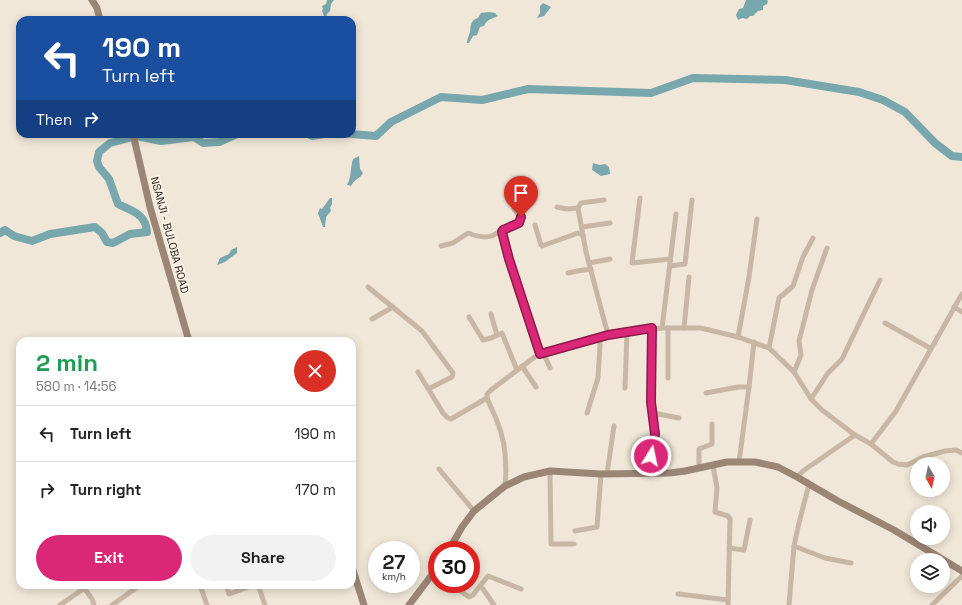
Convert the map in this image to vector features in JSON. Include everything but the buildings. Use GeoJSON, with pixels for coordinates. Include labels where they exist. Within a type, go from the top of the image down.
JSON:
{"type":"FeatureCollection","features":[{"type":"Feature","properties":{"kind":"street"},"geometry":{"type":"LineString","coordinates":[[92,0],[97,8],[99,16]]}},
{"type":"Feature","properties":{"kind":"street","name":"NSANJI - BULOBA ROAD"},"geometry":{"type":"LineString","coordinates":[[134,138],[150,207],[188,337]]}},
{"type":"Feature","properties":{"kind":"street"},"geometry":{"type":"LineString","coordinates":[[640,198],[632,263],[670,259]]}},
{"type":"Feature","properties":{"kind":"street"},"geometry":{"type":"LineString","coordinates":[[604,200],[581,203],[578,208],[586,252],[608,335]]}},
{"type":"Feature","properties":{"kind":"street"},"geometry":{"type":"LineString","coordinates":[[670,266],[685,264],[692,200]]}},
{"type":"Feature","properties":{"kind":"street"},"geometry":{"type":"LineString","coordinates":[[558,207],[567,209],[578,208]]}},
{"type":"Feature","properties":{"kind":"street"},"geometry":{"type":"LineString","coordinates":[[514,209],[521,217],[519,223],[503,230],[503,235],[509,259],[541,353],[550,368]]}},
{"type":"Feature","properties":{"kind":"street"},"geometry":{"type":"LineString","coordinates":[[668,378],[665,328],[670,259],[676,214]]}},
{"type":"Feature","properties":{"kind":"street"},"geometry":{"type":"LineString","coordinates":[[738,336],[749,277],[757,219]]}},
{"type":"Feature","properties":{"kind":"street"},"geometry":{"type":"LineString","coordinates":[[582,227],[610,223]]}},
{"type":"Feature","properties":{"kind":"street"},"geometry":{"type":"LineString","coordinates":[[535,225],[542,246],[578,233],[583,235]]}},
{"type":"Feature","properties":{"kind":"street"},"geometry":{"type":"LineString","coordinates":[[441,246],[453,243],[468,233],[487,238],[494,236],[498,232],[503,235]]}},
{"type":"Feature","properties":{"kind":"street"},"geometry":{"type":"LineString","coordinates":[[769,348],[779,298],[793,286],[803,256],[812,238]]}},
{"type":"Feature","properties":{"kind":"street"},"geometry":{"type":"LineString","coordinates":[[794,372],[801,355],[799,341],[812,290],[827,248]]}},
{"type":"Feature","properties":{"kind":"street"},"geometry":{"type":"LineString","coordinates":[[589,263],[610,259]]}},
{"type":"Feature","properties":{"kind":"street"},"geometry":{"type":"LineString","coordinates":[[568,273],[591,269]]}},
{"type":"Feature","properties":{"kind":"street"},"geometry":{"type":"LineString","coordinates":[[684,328],[689,277]]}},
{"type":"Feature","properties":{"kind":"street"},"geometry":{"type":"LineString","coordinates":[[811,399],[828,373],[842,359],[880,280]]}},
{"type":"Feature","properties":{"kind":"street"},"geometry":{"type":"LineString","coordinates":[[368,287],[422,331],[453,373],[452,377],[428,389]]}},
{"type":"Feature","properties":{"kind":"street"},"geometry":{"type":"LineString","coordinates":[[871,444],[896,410],[930,348],[961,297]]}},
{"type":"Feature","properties":{"kind":"street"},"geometry":{"type":"LineString","coordinates":[[372,319],[393,307]]}},
{"type":"Feature","properties":{"kind":"street"},"geometry":{"type":"LineString","coordinates":[[954,307],[962,312]]}},
{"type":"Feature","properties":{"kind":"street"},"geometry":{"type":"LineString","coordinates":[[491,314],[497,335]]}},
{"type":"Feature","properties":{"kind":"street"},"geometry":{"type":"LineString","coordinates":[[470,317],[483,340],[502,333],[517,370]]}},
{"type":"Feature","properties":{"kind":"street"},"geometry":{"type":"LineString","coordinates":[[885,323],[930,348]]}},
{"type":"Feature","properties":{"kind":"street"},"geometry":{"type":"LineString","coordinates":[[645,474],[654,445],[655,434],[651,402],[652,328]]}},
{"type":"Feature","properties":{"kind":"street"},"geometry":{"type":"LineString","coordinates":[[505,486],[506,468],[502,437],[498,422],[487,398],[487,394],[541,353],[608,335],[652,328],[701,328],[738,336],[769,348],[794,372],[811,399],[832,419],[871,444],[893,462],[908,466],[923,457],[945,451],[956,450],[962,453]]}},
{"type":"Feature","properties":{"kind":"street"},"geometry":{"type":"LineString","coordinates":[[625,388],[628,332]]}},
{"type":"Feature","properties":{"kind":"street"},"geometry":{"type":"LineString","coordinates":[[587,413],[598,378],[600,337]]}},
{"type":"Feature","properties":{"kind":"street"},"geometry":{"type":"LineString","coordinates":[[739,462],[750,387],[754,342]]}},
{"type":"Feature","properties":{"kind":"street"},"geometry":{"type":"LineString","coordinates":[[522,366],[536,387]]}},
{"type":"Feature","properties":{"kind":"street"},"geometry":{"type":"LineString","coordinates":[[418,372],[443,413],[448,418],[451,419],[487,398]]}},
{"type":"Feature","properties":{"kind":"street"},"geometry":{"type":"LineString","coordinates":[[706,393],[738,387],[750,387]]}},
{"type":"Feature","properties":{"kind":"street"},"geometry":{"type":"LineString","coordinates":[[653,413],[679,418]]}},
{"type":"Feature","properties":{"kind":"street"},"geometry":{"type":"LineString","coordinates":[[699,468],[699,449],[712,444],[712,424]]}},
{"type":"Feature","properties":{"kind":"street"},"geometry":{"type":"LineString","coordinates":[[575,531],[597,527],[604,474],[614,426]]}},
{"type":"Feature","properties":{"kind":"street"},"geometry":{"type":"LineString","coordinates":[[797,476],[803,470],[855,435]]}},
{"type":"Feature","properties":{"kind":"street"},"geometry":{"type":"LineString","coordinates":[[454,541],[474,511],[505,486],[524,476],[550,471],[604,474],[645,474],[686,471],[713,464],[755,462],[778,467],[797,476],[838,501],[894,530],[962,571]]}},
{"type":"Feature","properties":{"kind":"street"},"geometry":{"type":"LineString","coordinates":[[678,594],[728,603],[730,519],[728,516],[715,512],[716,488],[713,464]]}},
{"type":"Feature","properties":{"kind":"street"},"geometry":{"type":"LineString","coordinates":[[439,469],[474,511]]}},
{"type":"Feature","properties":{"kind":"street"},"geometry":{"type":"LineString","coordinates":[[550,471],[552,544],[574,544]]}},
{"type":"Feature","properties":{"kind":"street"},"geometry":{"type":"LineString","coordinates":[[789,605],[794,546],[809,484]]}},
{"type":"Feature","properties":{"kind":"street"},"geometry":{"type":"LineString","coordinates":[[729,548],[744,550],[750,520]]}},
{"type":"Feature","properties":{"kind":"street"},"geometry":{"type":"LineString","coordinates":[[794,546],[825,558],[851,563]]}},
{"type":"Feature","properties":{"kind":"street"},"geometry":{"type":"LineString","coordinates":[[494,605],[481,586],[488,576],[521,588]]}},
{"type":"Feature","properties":{"kind":"street"},"geometry":{"type":"LineString","coordinates":[[932,605],[962,576]]}},
{"type":"Feature","properties":{"kind":"street"},"geometry":{"type":"LineString","coordinates":[[356,580],[364,605]]}},
{"type":"Feature","properties":{"kind":"street"},"geometry":{"type":"LineString","coordinates":[[409,605],[428,581]]}},
{"type":"Feature","properties":{"kind":"street"},"geometry":{"type":"LineString","coordinates":[[60,605],[81,589]]}},
{"type":"Feature","properties":{"kind":"street"},"geometry":{"type":"LineString","coordinates":[[86,589],[94,605]]}},
{"type":"Feature","properties":{"kind":"street"},"geometry":{"type":"LineString","coordinates":[[112,605],[135,589]]}},
{"type":"Feature","properties":{"kind":"street"},"geometry":{"type":"LineString","coordinates":[[201,589],[207,605]]}},
{"type":"Feature","properties":{"kind":"street"},"geometry":{"type":"LineString","coordinates":[[227,589],[229,594],[243,589]]}},
{"type":"Feature","properties":{"kind":"street"},"geometry":{"type":"LineString","coordinates":[[259,589],[265,605]]}},
{"type":"Feature","properties":{"kind":"street"},"geometry":{"type":"LineString","coordinates":[[463,593],[469,597],[475,593]]}},
{"type":"Feature","properties":{"kind":"water"},"geometry":{"type":"Polygon","coordinates":[[[327,0],[334,0],[331,4],[330,11],[326,16],[324,16],[322,6],[326,4],[327,0]]]}},
{"type":"Feature","properties":{"kind":"water"},"geometry":{"type":"Polygon","coordinates":[[[746,0],[768,1],[767,4],[763,6],[763,10],[758,11],[747,19],[742,18],[738,20],[736,15],[739,9],[743,8],[746,0]]]}},
{"type":"Feature","properties":{"kind":"water"},"geometry":{"type":"Polygon","coordinates":[[[543,3],[551,7],[544,16],[537,18],[540,13],[540,6],[543,3]]]}},
{"type":"Feature","properties":{"kind":"water"},"geometry":{"type":"Polygon","coordinates":[[[481,13],[495,13],[498,16],[487,22],[484,26],[480,27],[477,35],[473,36],[469,43],[467,43],[472,22],[478,18],[481,13]]]}},
{"type":"Feature","properties":{"kind":"water"},"geometry":{"type":"Polygon","coordinates":[[[359,156],[360,169],[363,173],[351,186],[347,185],[350,178],[353,159],[359,156]]]}},
{"type":"Feature","properties":{"kind":"water"},"geometry":{"type":"Polygon","coordinates":[[[593,163],[600,165],[605,164],[609,167],[610,174],[601,176],[592,170],[593,163]]]}},
{"type":"Feature","properties":{"kind":"water"},"geometry":{"type":"Polygon","coordinates":[[[330,198],[332,198],[330,208],[331,211],[326,217],[325,227],[323,227],[318,213],[320,208],[322,209],[330,198]]]}},
{"type":"Feature","properties":{"kind":"water"},"geometry":{"type":"Polygon","coordinates":[[[237,247],[237,253],[225,262],[217,265],[220,258],[229,254],[231,250],[237,247]]]}},
{"type":"Feature","properties":{"kind":"waterway"},"geometry":{"type":"LineString","coordinates":[[356,134],[376,136],[391,122],[441,97],[482,100],[528,89],[651,93],[693,78],[785,80],[859,92],[883,100],[905,112],[935,143],[952,156],[962,157]]}},
{"type":"Feature","properties":{"kind":"waterway"},"geometry":{"type":"LineString","coordinates":[[0,233],[5,230],[14,236],[32,241],[50,234],[95,227],[102,233],[107,242],[113,243],[130,234],[147,232],[146,226],[141,217],[133,211],[118,204],[109,179],[99,167],[97,161],[99,152],[110,143],[129,138]]}},
{"type":"Feature","properties":{"kind":"waterway"},"geometry":{"type":"LineString","coordinates":[[147,138],[161,141],[186,138]]}},
{"type":"Feature","properties":{"kind":"waterway"},"geometry":{"type":"LineString","coordinates":[[196,138],[203,143],[219,142],[228,138]]}},
{"type":"Feature","properties":{"kind":"route"},"geometry":{"type":"LineString","coordinates":[[521,217],[519,223],[510,226],[502,232],[509,259],[540,354],[608,335],[652,328],[651,402],[655,434],[651,456]]}}]}
